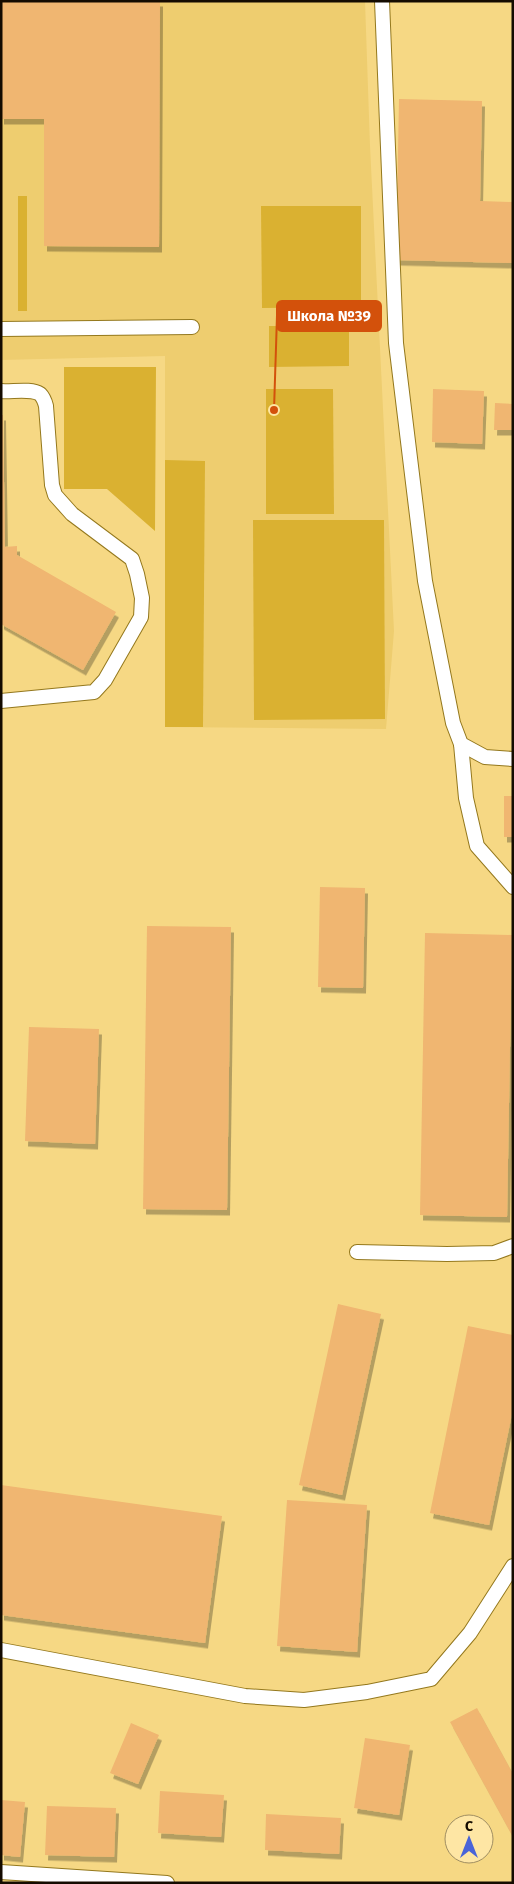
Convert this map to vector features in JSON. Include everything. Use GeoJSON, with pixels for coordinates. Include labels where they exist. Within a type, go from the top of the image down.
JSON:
{"type":"FeatureCollection","features":[{"type":"Feature","properties":{"kind":"lane"},"geometry":{"type":"LineString","coordinates":[[382,1],[396,343],[425,580],[453,723],[461,744],[466,798],[477,846],[513,887]]}},
{"type":"Feature","properties":{"kind":"lane"},"geometry":{"type":"LineString","coordinates":[[1,329],[192,327]]}},
{"type":"Feature","properties":{"kind":"lane"},"geometry":{"type":"LineString","coordinates":[[1,392],[32,392],[40,394],[46,406],[52,485],[55,495],[72,514],[132,559],[142,598],[141,617],[105,680],[94,692],[1,701]]}},
{"type":"Feature","properties":{"kind":"lane"},"geometry":{"type":"LineString","coordinates":[[461,744],[485,757],[513,760]]}},
{"type":"Feature","properties":{"kind":"lane"},"geometry":{"type":"LineString","coordinates":[[357,1252],[484,1253],[513,1246]]}},
{"type":"Feature","properties":{"kind":"lane"},"geometry":{"type":"LineString","coordinates":[[1,1650],[245,1696],[304,1700],[366,1692],[431,1679],[470,1633],[513,1566]]}},
{"type":"Feature","properties":{"kind":"lane"},"geometry":{"type":"LineString","coordinates":[[1,1872],[167,1883]]}},
{"type":"Feature","properties":{"kind":"shaded area"},"geometry":{"type":"Polygon","coordinates":[[[1,1],[365,1],[370,146],[394,631],[386,729],[165,727],[165,356],[1,360],[1,1]]]}},
{"type":"Feature","properties":{"kind":"shaded area"},"geometry":{"type":"Polygon","coordinates":[[[18,196],[27,196],[27,311],[18,311],[18,196]]]}},
{"type":"Feature","properties":{"kind":"shaded area"},"geometry":{"type":"Polygon","coordinates":[[[261,206],[361,206],[361,307],[262,308],[261,206]]]}},
{"type":"Feature","properties":{"kind":"shaded area"},"geometry":{"type":"Polygon","coordinates":[[[269,326],[349,326],[349,366],[269,367],[269,326]]]}},
{"type":"Feature","properties":{"kind":"shaded area"},"geometry":{"type":"Polygon","coordinates":[[[64,367],[156,367],[155,531],[107,489],[64,489],[64,367]]]}},
{"type":"Feature","properties":{"kind":"shaded area"},"geometry":{"type":"Polygon","coordinates":[[[266,389],[333,389],[334,514],[266,514],[266,389]]]}},
{"type":"Feature","properties":{"kind":"shaded area"},"geometry":{"type":"Polygon","coordinates":[[[165,460],[205,461],[203,727],[165,727],[165,460]]]}},
{"type":"Feature","properties":{"kind":"shaded area"},"geometry":{"type":"Polygon","coordinates":[[[253,520],[384,520],[385,719],[254,720],[253,520]]]}},
{"type":"Feature","properties":{"kind":"building"},"geometry":{"type":"Polygon","coordinates":[[[1,1],[160,1],[159,247],[44,246],[44,119],[1,119],[1,1]]]}},
{"type":"Feature","properties":{"kind":"building"},"geometry":{"type":"Polygon","coordinates":[[[399,99],[482,101],[480,201],[513,202],[513,263],[396,260],[399,99]]]}},
{"type":"Feature","properties":{"kind":"building"},"geometry":{"type":"Polygon","coordinates":[[[433,389],[484,391],[482,444],[432,442],[433,389]]]}},
{"type":"Feature","properties":{"kind":"building"},"geometry":{"type":"Polygon","coordinates":[[[495,403],[513,404],[513,430],[494,430],[495,403]]]}},
{"type":"Feature","properties":{"kind":"building"},"geometry":{"type":"Polygon","coordinates":[[[1,415],[3,415],[5,547],[17,546],[17,555],[116,612],[83,670],[1,624],[1,415]]]}},
{"type":"Feature","properties":{"kind":"building"},"geometry":{"type":"Polygon","coordinates":[[[504,796],[513,796],[513,837],[504,837],[504,796]]]}},
{"type":"Feature","properties":{"kind":"building"},"geometry":{"type":"Polygon","coordinates":[[[320,887],[365,888],[363,988],[318,987],[320,887]]]}},
{"type":"Feature","properties":{"kind":"building"},"geometry":{"type":"Polygon","coordinates":[[[147,926],[231,927],[227,1210],[143,1209],[147,926]]]}},
{"type":"Feature","properties":{"kind":"building"},"geometry":{"type":"Polygon","coordinates":[[[425,933],[512,935],[507,1217],[420,1215],[425,933]]]}},
{"type":"Feature","properties":{"kind":"building"},"geometry":{"type":"Polygon","coordinates":[[[29,1027],[99,1029],[95,1144],[25,1141],[29,1027]]]}},
{"type":"Feature","properties":{"kind":"building"},"geometry":{"type":"Polygon","coordinates":[[[338,1304],[381,1314],[342,1495],[299,1485],[338,1304]]]}},
{"type":"Feature","properties":{"kind":"building"},"geometry":{"type":"Polygon","coordinates":[[[468,1326],[513,1335],[513,1409],[489,1525],[430,1513],[468,1326]]]}},
{"type":"Feature","properties":{"kind":"building"},"geometry":{"type":"Polygon","coordinates":[[[1,1485],[222,1516],[205,1643],[1,1615],[1,1485]]]}},
{"type":"Feature","properties":{"kind":"building"},"geometry":{"type":"Polygon","coordinates":[[[287,1500],[367,1505],[357,1652],[277,1646],[287,1500]]]}},
{"type":"Feature","properties":{"kind":"building"},"geometry":{"type":"Polygon","coordinates":[[[477,1708],[513,1774],[513,1837],[450,1722],[477,1708]]]}},
{"type":"Feature","properties":{"kind":"building"},"geometry":{"type":"Polygon","coordinates":[[[131,1723],[159,1735],[138,1784],[110,1773],[131,1723]]]}},
{"type":"Feature","properties":{"kind":"building"},"geometry":{"type":"Polygon","coordinates":[[[365,1738],[410,1745],[399,1815],[354,1808],[365,1738]]]}},
{"type":"Feature","properties":{"kind":"building"},"geometry":{"type":"Polygon","coordinates":[[[160,1791],[224,1795],[221,1837],[158,1833],[160,1791]]]}},
{"type":"Feature","properties":{"kind":"building"},"geometry":{"type":"Polygon","coordinates":[[[1,1800],[25,1802],[20,1857],[1,1855],[1,1800]]]}},
{"type":"Feature","properties":{"kind":"building"},"geometry":{"type":"Polygon","coordinates":[[[47,1806],[116,1808],[114,1857],[45,1855],[47,1806]]]}},
{"type":"Feature","properties":{"kind":"building"},"geometry":{"type":"Polygon","coordinates":[[[266,1814],[341,1818],[339,1854],[265,1850],[266,1814]]]}},
{"type":"Feature","properties":{"kind":"place","name":"Школа №39"},"geometry":{"type":"Point","coordinates":[274,410]}}]}
